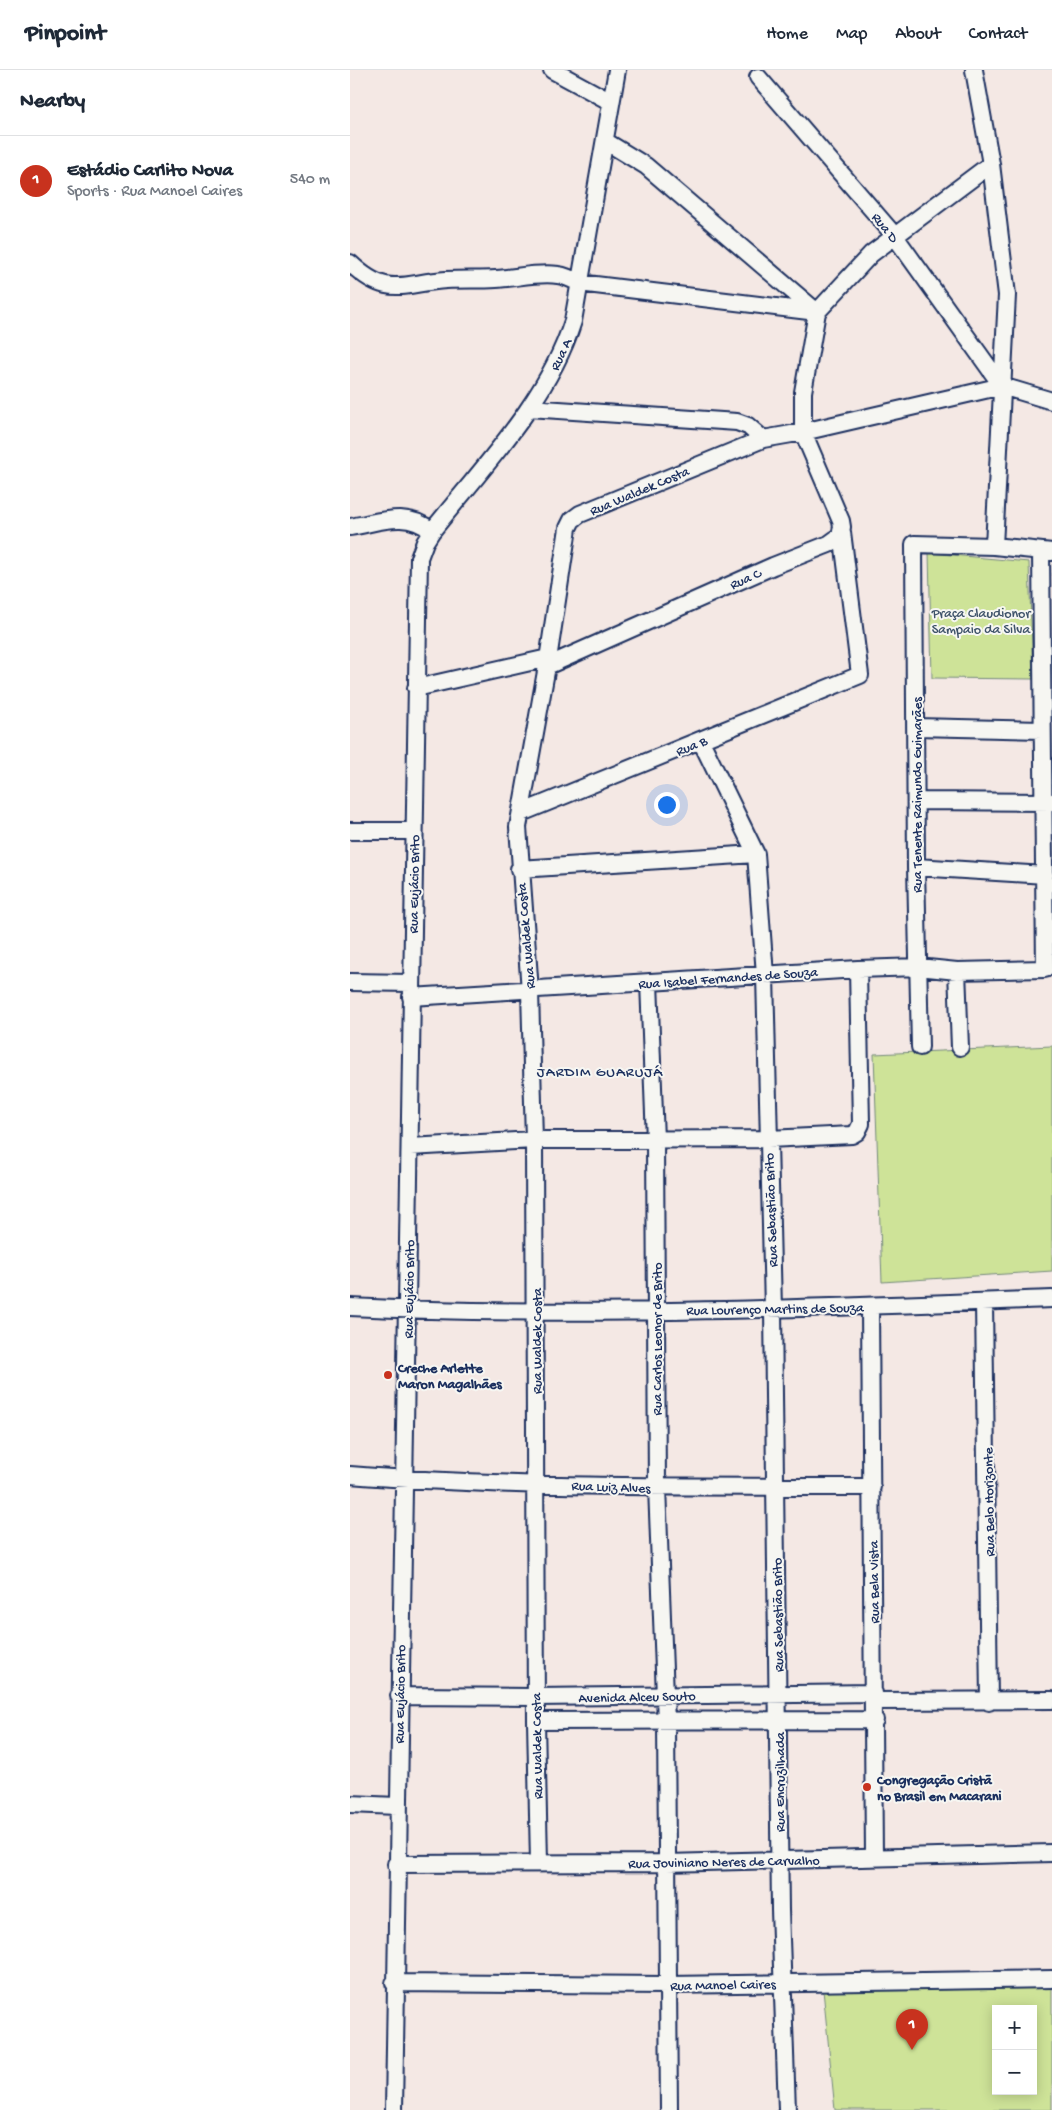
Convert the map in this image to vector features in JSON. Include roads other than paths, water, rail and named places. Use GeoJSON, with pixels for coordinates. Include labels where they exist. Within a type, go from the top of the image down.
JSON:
{"type":"FeatureCollection","features":[{"type":"Feature","properties":{"kind":"street"},"geometry":{"type":"LineString","coordinates":[[552,70],[611,102]]}},
{"type":"Feature","properties":{"kind":"street","name":"Rua A"},"geometry":{"type":"LineString","coordinates":[[432,531],[529,408],[556,366],[566,343],[574,321],[617,70]]}},
{"type":"Feature","properties":{"kind":"street"},"geometry":{"type":"LineString","coordinates":[[916,867],[1045,875],[1047,760],[1042,730],[1047,552],[994,546],[1007,295],[991,164],[974,70]]}},
{"type":"Feature","properties":{"kind":"street","name":"Rua D"},"geometry":{"type":"LineString","coordinates":[[758,76],[894,235],[1002,386]]}},
{"type":"Feature","properties":{"kind":"street"},"geometry":{"type":"LineString","coordinates":[[605,141],[646,166],[817,312]]}},
{"type":"Feature","properties":{"kind":"street"},"geometry":{"type":"LineString","coordinates":[[842,532],[841,521],[803,432],[803,392],[817,312],[871,254],[991,164]]}},
{"type":"Feature","properties":{"kind":"street"},"geometry":{"type":"LineString","coordinates":[[350,263],[369,279],[392,287],[417,286],[444,280],[496,279],[550,274],[561,275],[579,283],[817,312]]}},
{"type":"Feature","properties":{"kind":"street","name":"Rua Waldek Costa"},"geometry":{"type":"LineString","coordinates":[[539,1862],[535,1697],[536,1312],[534,1140],[530,991],[519,869],[518,827],[547,662],[565,536],[572,520],[590,510],[762,438],[803,432],[1002,386],[1052,401]]}},
{"type":"Feature","properties":{"kind":"street"},"geometry":{"type":"LineString","coordinates":[[529,408],[737,422],[748,426],[762,438]]}},
{"type":"Feature","properties":{"kind":"street"},"geometry":{"type":"LineString","coordinates":[[350,527],[404,518],[422,523],[432,531]]}},
{"type":"Feature","properties":{"kind":"street","name":"Rua Eujácio Brito"},"geometry":{"type":"LineString","coordinates":[[394,2110],[394,1983],[405,1480],[419,558],[425,542],[432,531]]}},
{"type":"Feature","properties":{"kind":"street","name":"Rua C"},"geometry":{"type":"LineString","coordinates":[[416,688],[547,662],[829,544],[837,539],[842,532]]}},
{"type":"Feature","properties":{"kind":"street","name":"Rua B"},"geometry":{"type":"LineString","coordinates":[[521,813],[860,675],[842,532]]}},
{"type":"Feature","properties":{"kind":"street","name":"Rua Tenente Raimundo Guimarães"},"geometry":{"type":"LineString","coordinates":[[920,1047],[916,867],[914,544],[994,546]]}},
{"type":"Feature","properties":{"kind":"street"},"geometry":{"type":"LineString","coordinates":[[916,726],[1042,730]]}},
{"type":"Feature","properties":{"kind":"street","name":"Rua Sebastião Brito"},"geometry":{"type":"LineString","coordinates":[[701,741],[756,854],[766,975],[779,1693]]}},
{"type":"Feature","properties":{"kind":"street"},"geometry":{"type":"LineString","coordinates":[[916,801],[1047,802]]}},
{"type":"Feature","properties":{"kind":"street"},"geometry":{"type":"LineString","coordinates":[[350,830],[414,831]]}},
{"type":"Feature","properties":{"kind":"street"},"geometry":{"type":"LineString","coordinates":[[519,869],[756,854]]}},
{"type":"Feature","properties":{"kind":"street","name":"Rua Isabel Fernandes de Souza"},"geometry":{"type":"LineString","coordinates":[[350,982],[411,990],[530,991],[858,969],[918,967],[958,971],[1045,969],[1045,875]]}},
{"type":"Feature","properties":{"kind":"street"},"geometry":{"type":"LineString","coordinates":[[410,1147],[534,1140],[768,1139],[852,1135],[860,1128],[858,969]]}},
{"type":"Feature","properties":{"kind":"street"},"geometry":{"type":"LineString","coordinates":[[958,971],[960,1047]]}},
{"type":"Feature","properties":{"kind":"street","name":"Rua Carlos Leonor de Brito"},"geometry":{"type":"LineString","coordinates":[[649,982],[655,1140],[656,1487],[666,1722],[669,2110]]}},
{"type":"Feature","properties":{"kind":"street","name":"Rua Lourenço Martins de Souza"},"geometry":{"type":"LineString","coordinates":[[350,1307],[536,1312],[870,1307],[1052,1299]]}},
{"type":"Feature","properties":{"kind":"street","name":"Rua Belo Horizonte"},"geometry":{"type":"LineString","coordinates":[[984,1302],[989,1702]]}},
{"type":"Feature","properties":{"kind":"street","name":"Rua Bela Vista"},"geometry":{"type":"LineString","coordinates":[[870,1307],[875,1720],[874,1858]]}},
{"type":"Feature","properties":{"kind":"street","name":"Rua Luiz Alves"},"geometry":{"type":"LineString","coordinates":[[350,1475],[405,1480],[656,1487],[872,1487]]}},
{"type":"Feature","properties":{"kind":"street","name":"Avenida Alceu Souto"},"geometry":{"type":"LineString","coordinates":[[399,1696],[665,1696],[779,1693],[989,1702],[1052,1700]]}},
{"type":"Feature","properties":{"kind":"street","name":"Rua Encruzilhada"},"geometry":{"type":"LineString","coordinates":[[779,1693],[779,1860],[787,2110]]}},
{"type":"Feature","properties":{"kind":"street","name":"Avenida Alceu Souto"},"geometry":{"type":"LineString","coordinates":[[536,1722],[875,1720]]}},
{"type":"Feature","properties":{"kind":"street"},"geometry":{"type":"LineString","coordinates":[[350,1804],[397,1806]]}},
{"type":"Feature","properties":{"kind":"street","name":"Rua Joviniano Neres de Carvalho"},"geometry":{"type":"LineString","coordinates":[[396,1864],[539,1862],[667,1864],[1052,1853]]}},
{"type":"Feature","properties":{"kind":"street","name":"Rua Manoel Caires"},"geometry":{"type":"LineString","coordinates":[[394,1983],[668,1985],[1052,1979]]}},
{"type":"Feature","properties":{"kind":"place","name":"Creche Arlette Maron Magalhães"},"geometry":{"type":"Point","coordinates":[388,1375]}},
{"type":"Feature","properties":{"kind":"place","name":"Congregação Cristã no Brasil em Macarani"},"geometry":{"type":"Point","coordinates":[867,1787]}},
{"type":"Feature","properties":{"kind":"place","name":"Estádio Carlito Nova"},"geometry":{"type":"Point","coordinates":[912,2050]}},
{"type":"Feature","properties":{"kind":"district","name":"JARDIM GUARUJÁ"},"geometry":{"type":"Point","coordinates":[600,1071]}},
{"type":"Feature","properties":{"kind":"park label","name":"Praça Claudionor Sampaio da Silva"},"geometry":{"type":"Point","coordinates":[981,620]}}]}
